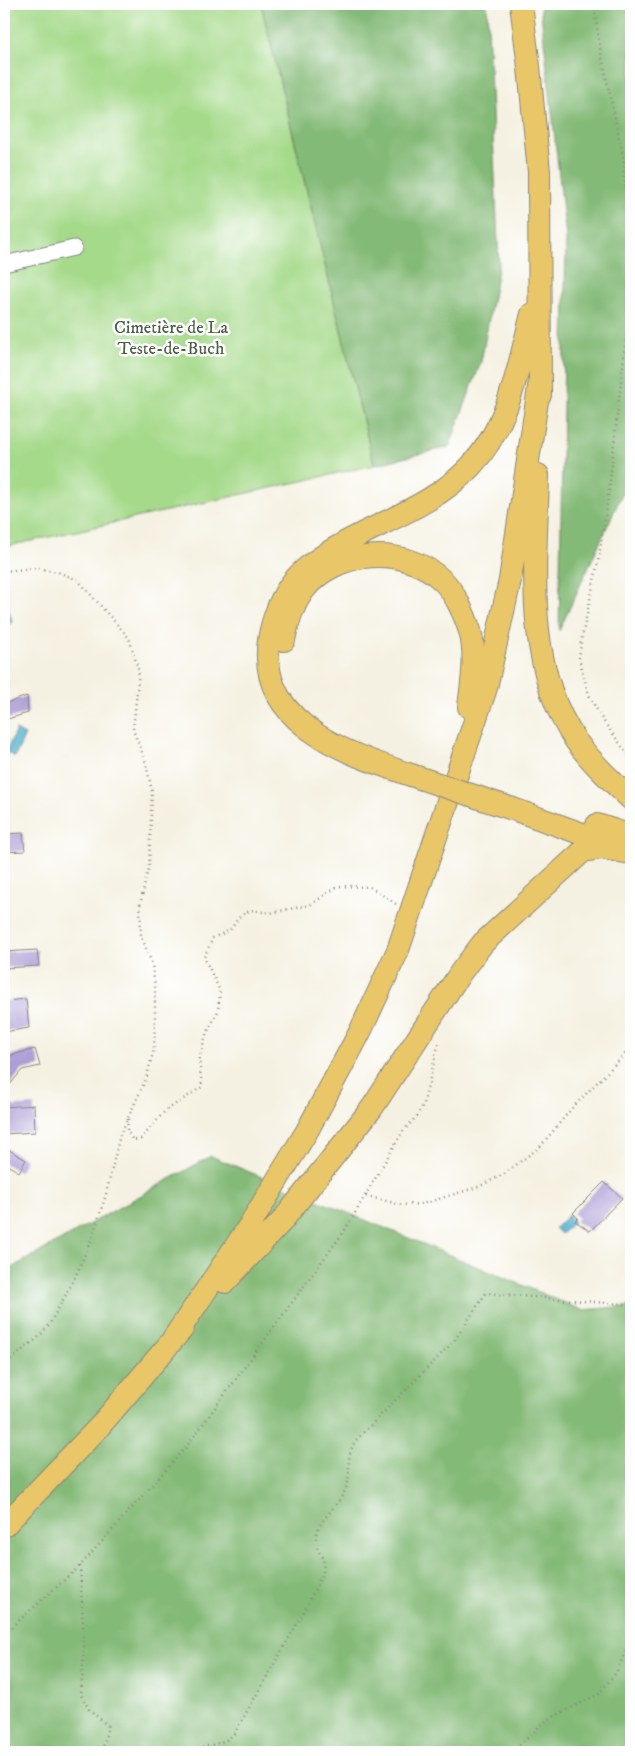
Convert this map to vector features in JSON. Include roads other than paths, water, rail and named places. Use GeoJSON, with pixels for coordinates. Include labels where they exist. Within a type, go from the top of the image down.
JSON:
{"type":"FeatureCollection","features":[{"type":"Feature","properties":{"kind":"main road"},"geometry":{"type":"LineString","coordinates":[[521,4],[539,172],[540,381],[534,581],[540,644],[553,698],[576,741],[602,773],[631,799]]}},
{"type":"Feature","properties":{"kind":"main road"},"geometry":{"type":"LineString","coordinates":[[541,279],[504,418],[490,441],[473,464],[450,487],[415,509],[342,544],[306,567],[278,604],[270,635],[270,675],[289,710],[302,725],[328,743],[370,761],[413,770],[515,804],[631,836]]}},
{"type":"Feature","properties":{"kind":"main road"},"geometry":{"type":"LineString","coordinates":[[173,1339],[248,1228],[307,1131],[359,1034],[398,950],[486,688],[510,580],[540,381]]}},
{"type":"Feature","properties":{"kind":"main road"},"geometry":{"type":"LineString","coordinates":[[413,770],[335,733],[312,716],[295,695],[285,672],[283,644],[288,620],[303,592],[313,580],[340,563],[356,558],[377,556],[405,560],[422,567],[442,581],[458,603],[470,631],[474,663],[462,761]]}},
{"type":"Feature","properties":{"kind":"main road"},"geometry":{"type":"LineString","coordinates":[[515,804],[631,852]]}},
{"type":"Feature","properties":{"kind":"main road"},"geometry":{"type":"LineString","coordinates":[[4,1526],[99,1427],[173,1339],[282,1221],[372,1108],[461,972],[483,943],[583,851],[602,848],[631,852]]}},
{"type":"Feature","properties":{"kind":"street"},"geometry":{"type":"LineString","coordinates":[[4,264],[74,248]]}},
{"type":"Feature","properties":{"kind":"water"},"geometry":{"type":"Polygon","coordinates":[[[7,604],[12,622],[7,626],[4,624],[4,605],[7,604]]]}},
{"type":"Feature","properties":{"kind":"water"},"geometry":{"type":"Polygon","coordinates":[[[16,730],[25,735],[15,757],[6,752],[16,730]]]}},
{"type":"Feature","properties":{"kind":"water"},"geometry":{"type":"Polygon","coordinates":[[[568,1215],[574,1222],[561,1234],[555,1228],[568,1215]]]}},
{"type":"Feature","properties":{"kind":"park label","name":"Cimetière de La Teste-de-Buch"},"geometry":{"type":"Point","coordinates":[171,338]}}]}
